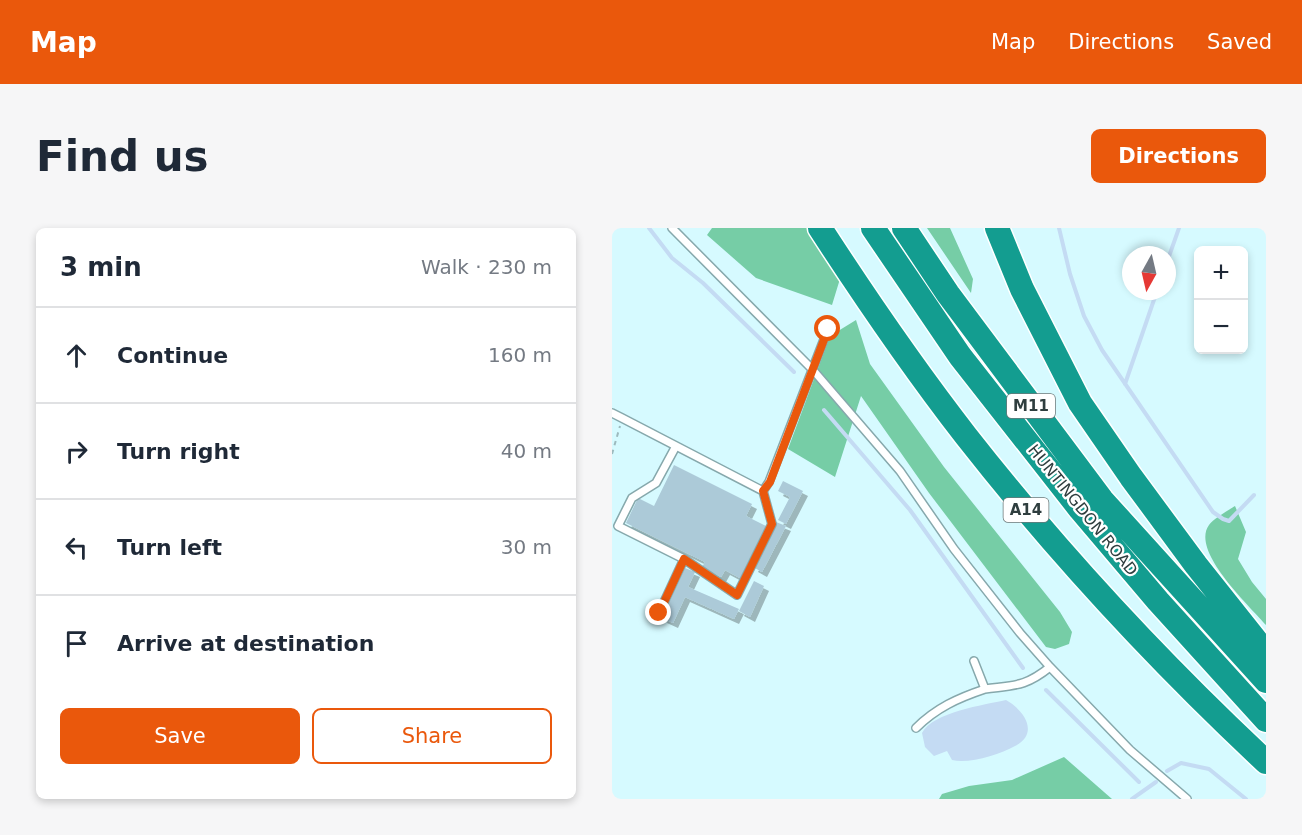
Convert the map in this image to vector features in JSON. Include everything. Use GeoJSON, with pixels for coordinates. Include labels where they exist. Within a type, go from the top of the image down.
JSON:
{"type":"FeatureCollection","features":[{"type":"Feature","properties":{"kind":"highway","name":"A14"},"geometry":{"type":"LineString","coordinates":[[820,228],[909,360],[1017,500],[1144,641],[1266,762]]}},
{"type":"Feature","properties":{"kind":"highway","name":"HUNTINGDON ROAD"},"geometry":{"type":"LineString","coordinates":[[873,228],[960,356],[1073,500],[1158,601],[1266,720]]}},
{"type":"Feature","properties":{"kind":"highway","name":"M11"},"geometry":{"type":"LineString","coordinates":[[904,228],[948,294],[1102,500],[1266,681]]}},
{"type":"Feature","properties":{"kind":"highway"},"geometry":{"type":"LineString","coordinates":[[997,228],[1022,289],[1080,403],[1131,477],[1215,590],[1266,653]]}},
{"type":"Feature","properties":{"kind":"highway"},"geometry":{"type":"LineString","coordinates":[[1011,228],[1026,282],[1047,341]]}},
{"type":"Feature","properties":{"kind":"lane"},"geometry":{"type":"LineString","coordinates":[[672,228],[813,370],[900,471],[954,549],[1020,633],[1050,667],[1130,750],[1187,799]]}},
{"type":"Feature","properties":{"kind":"lane"},"geometry":{"type":"LineString","coordinates":[[763,491],[770,482],[828,329]]}},
{"type":"Feature","properties":{"kind":"lane"},"geometry":{"type":"LineString","coordinates":[[612,412],[763,491],[772,524],[737,595],[684,559],[618,526],[632,498],[656,483],[676,446]]}},
{"type":"Feature","properties":{"kind":"lane"},"geometry":{"type":"LineString","coordinates":[[659,613],[684,559]]}},
{"type":"Feature","properties":{"kind":"lane"},"geometry":{"type":"LineString","coordinates":[[974,661],[985,689]]}},
{"type":"Feature","properties":{"kind":"lane"},"geometry":{"type":"LineString","coordinates":[[916,728],[928,716],[957,698],[985,689],[1034,680],[1050,667]]}},
{"type":"Feature","properties":{"kind":"path"},"geometry":{"type":"LineString","coordinates":[[612,454],[622,418]]}},
{"type":"Feature","properties":{"kind":"green space"},"geometry":{"type":"Polygon","coordinates":[[[712,228],[810,228],[843,269],[832,305],[756,278],[707,235],[712,228]]]}},
{"type":"Feature","properties":{"kind":"green space"},"geometry":{"type":"Polygon","coordinates":[[[927,228],[950,228],[973,279],[971,293],[927,228]]]}},
{"type":"Feature","properties":{"kind":"green space"},"geometry":{"type":"Polygon","coordinates":[[[856,320],[870,364],[944,467],[1060,612],[1072,632],[1069,644],[1055,649],[1046,647],[929,493],[861,396],[835,477],[788,449],[830,336],[856,320]]]}},
{"type":"Feature","properties":{"kind":"green space"},"geometry":{"type":"Polygon","coordinates":[[[1235,506],[1246,532],[1238,559],[1266,599],[1266,625],[1224,578],[1208,549],[1205,536],[1209,525],[1235,506]]]}},
{"type":"Feature","properties":{"kind":"green space"},"geometry":{"type":"Polygon","coordinates":[[[1064,757],[1112,799],[939,799],[942,794],[969,786],[1012,780],[1064,757]]]}},
{"type":"Feature","properties":{"kind":"water"},"geometry":{"type":"Polygon","coordinates":[[[1006,700],[1019,710],[1027,722],[1027,735],[1015,746],[1001,753],[967,761],[952,760],[947,751],[934,756],[925,747],[922,733],[937,720],[960,710],[1006,700]]]}},
{"type":"Feature","properties":{"kind":"building"},"geometry":{"type":"Polygon","coordinates":[[[674,465],[752,504],[746,516],[766,526],[740,578],[725,570],[721,577],[702,567],[705,562],[626,523],[638,498],[654,506],[674,465]]]}},
{"type":"Feature","properties":{"kind":"building"},"geometry":{"type":"Polygon","coordinates":[[[783,481],[803,491],[786,524],[778,520],[790,497],[778,491],[783,481]]]}},
{"type":"Feature","properties":{"kind":"building"},"geometry":{"type":"Polygon","coordinates":[[[776,522],[786,526],[762,572],[753,567],[776,522]]]}},
{"type":"Feature","properties":{"kind":"building"},"geometry":{"type":"Polygon","coordinates":[[[685,568],[695,572],[688,587],[739,609],[734,619],[685,597],[673,623],[662,618],[685,568]]]}},
{"type":"Feature","properties":{"kind":"building"},"geometry":{"type":"Polygon","coordinates":[[[754,581],[764,586],[750,617],[739,611],[754,581]]]}},
{"type":"Feature","properties":{"kind":"waterway"},"geometry":{"type":"LineString","coordinates":[[649,228],[672,258],[703,283],[794,372]]}},
{"type":"Feature","properties":{"kind":"waterway"},"geometry":{"type":"LineString","coordinates":[[1059,228],[1070,274],[1084,316],[1102,350],[1213,512],[1229,521],[1254,495]]}},
{"type":"Feature","properties":{"kind":"waterway"},"geometry":{"type":"LineString","coordinates":[[1173,246],[1179,228]]}},
{"type":"Feature","properties":{"kind":"waterway"},"geometry":{"type":"LineString","coordinates":[[1125,384],[1154,300]]}},
{"type":"Feature","properties":{"kind":"waterway"},"geometry":{"type":"LineString","coordinates":[[824,410],[910,510],[1023,668]]}},
{"type":"Feature","properties":{"kind":"waterway"},"geometry":{"type":"LineString","coordinates":[[1046,690],[1139,782]]}},
{"type":"Feature","properties":{"kind":"waterway"},"geometry":{"type":"LineString","coordinates":[[1167,771],[1181,763],[1209,769],[1246,799]]}},
{"type":"Feature","properties":{"kind":"waterway"},"geometry":{"type":"LineString","coordinates":[[1132,799],[1156,782]]}},
{"type":"Feature","properties":{"kind":"route"},"geometry":{"type":"LineString","coordinates":[[659,613],[684,559],[737,595],[772,524],[763,491],[770,482],[828,329]]}}]}
